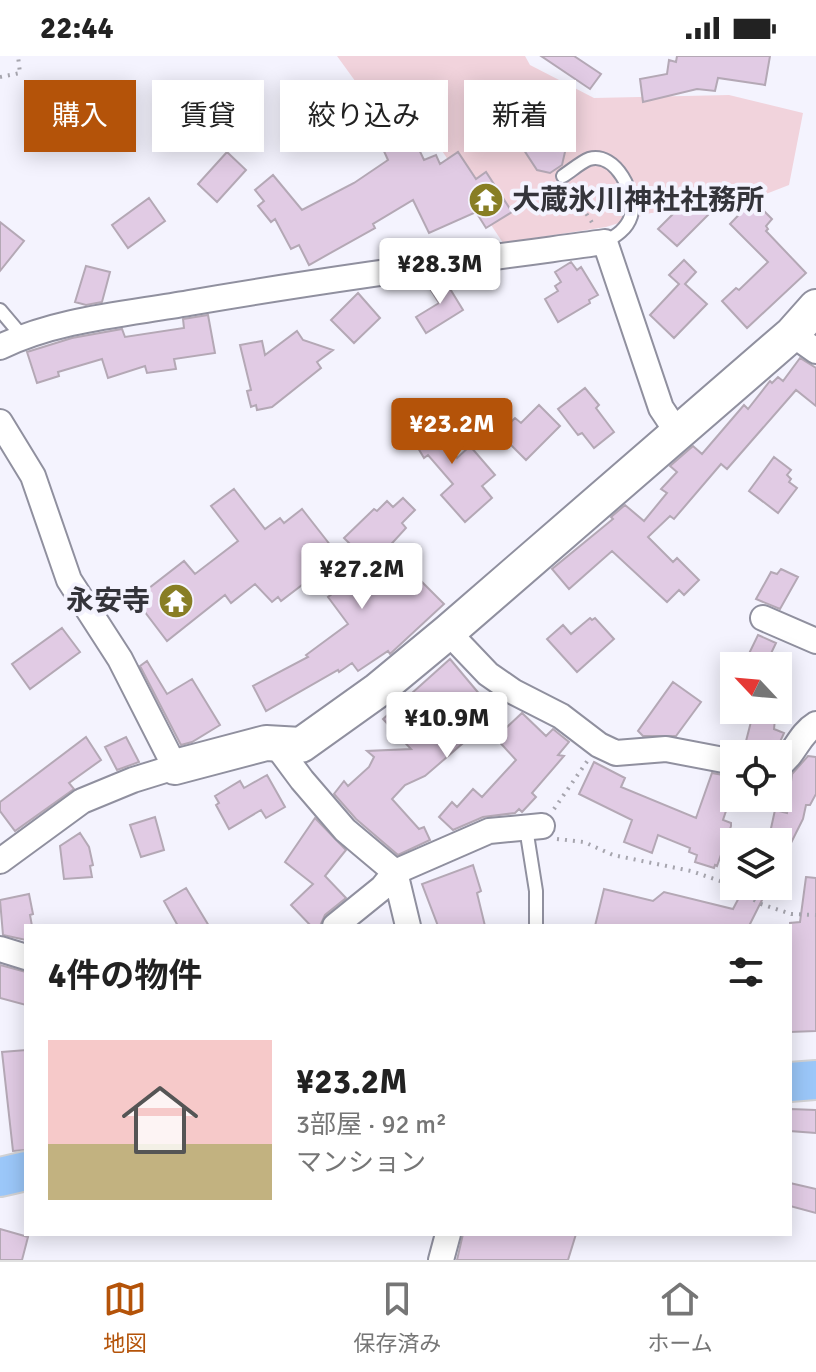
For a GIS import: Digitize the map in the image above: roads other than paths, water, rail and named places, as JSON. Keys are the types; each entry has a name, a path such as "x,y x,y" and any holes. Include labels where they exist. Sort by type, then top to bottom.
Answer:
{"main road":[{"path":"792,1082 816,1080"},
{"path":"0,1177 24,1171"}],"street":[{"path":"11,342 88,321 340,277 605,242 661,408 677,432"},
{"path":"0,861 82,801 133,780 266,743 301,745 378,690 448,632 677,432 804,342 816,307"},
{"path":"0,422 33,476 69,580 120,659 175,767"},
{"path":"763,618 816,641"},
{"path":"448,632 488,674 514,692 561,716 599,745 616,753 666,749 720,759"},
{"path":"792,752 804,731 816,724"},
{"path":"276,745 345,830 395,872 408,924"},
{"path":"337,924 382,888 395,872 489,831 532,831"},
{"path":"0,949 24,956"},
{"path":"441,1260 447,1236"}],"lane":[{"path":"563,176 590,159 603,159 617,169 625,181 631,198 631,216 621,232 605,242"},
{"path":"0,310 11,342"},
{"path":"532,831 536,924"}],"place":[{"name":"大蔵氷川神社社務所","path":"486,200"},
{"name":"永安寺","path":"176,601"}]}
